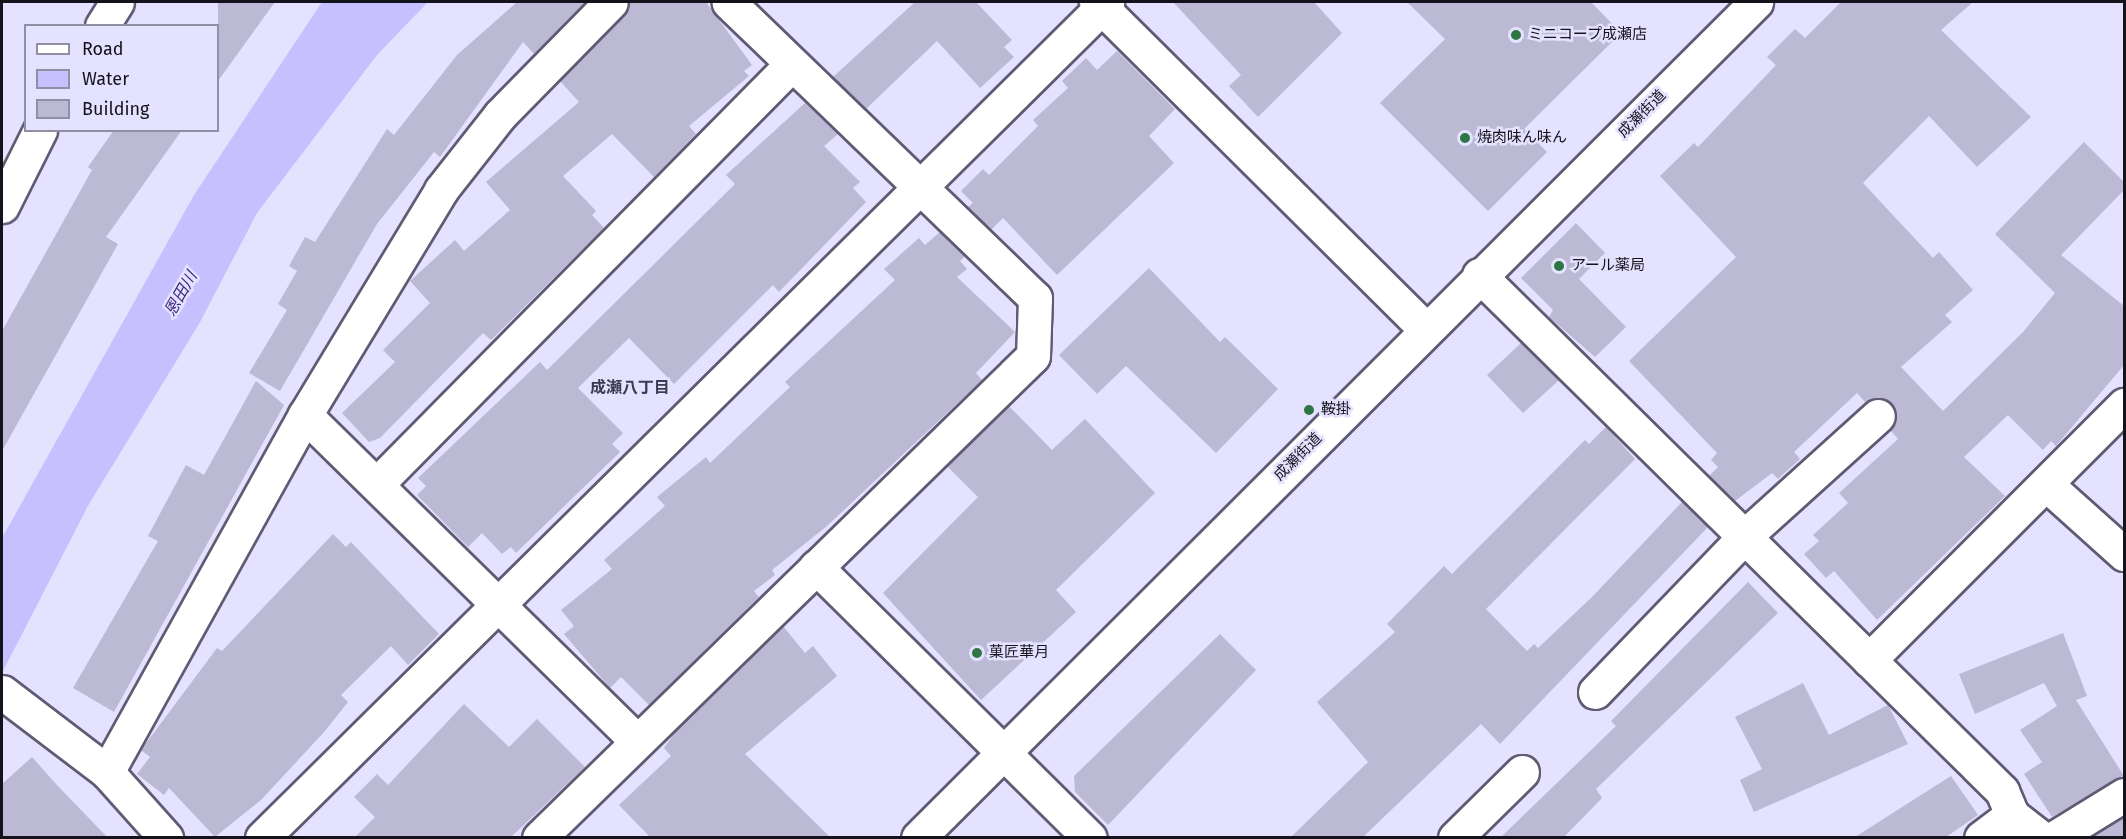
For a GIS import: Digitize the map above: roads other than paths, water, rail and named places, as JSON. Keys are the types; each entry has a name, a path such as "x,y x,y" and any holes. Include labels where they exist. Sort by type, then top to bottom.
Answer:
{"street":[{"path":"103,24 117,2"},
{"path":"106,772 305,415 441,190 500,115 611,2"},
{"path":"538,837 1033,356 1035,298 921,183 788,61 728,2"},
{"name":"成瀬街道","path":"918,837 1479,275 1756,2"},
{"path":"262,837 1102,3 1425,330"},
{"path":"377,484 785,71 788,61"},
{"path":"2,206 39,132"},
{"path":"1479,275 2002,792 2012,815 2041,837"},
{"path":"1869,660 2124,405"},
{"path":"305,415 636,740"},
{"path":"1595,692 1744,536 1878,416"},
{"path":"2046,484 2124,554"},
{"path":"816,567 1090,837"},
{"path":"11,697 106,772 166,837"},
{"path":"1455,837 1522,772"},
{"path":"2054,837 2124,795"},
{"path":"1981,837 2012,815"}],"water":[{"name":"恩田川","path":"322,2 428,2 377,55 257,213 199,324 89,504 2,673 2,538 194,195"}],"place":[{"name":"ミニコープ成瀬店","path":"1516,35"},
{"name":"焼肉味ん味ん","path":"1465,138"},
{"name":"アール薬局","path":"1559,266"},
{"name":"鞍掛","path":"1309,410"},
{"name":"菓匠華月","path":"977,653"}],"district":[{"name":"成瀬八丁目","path":"630,388"}]}
